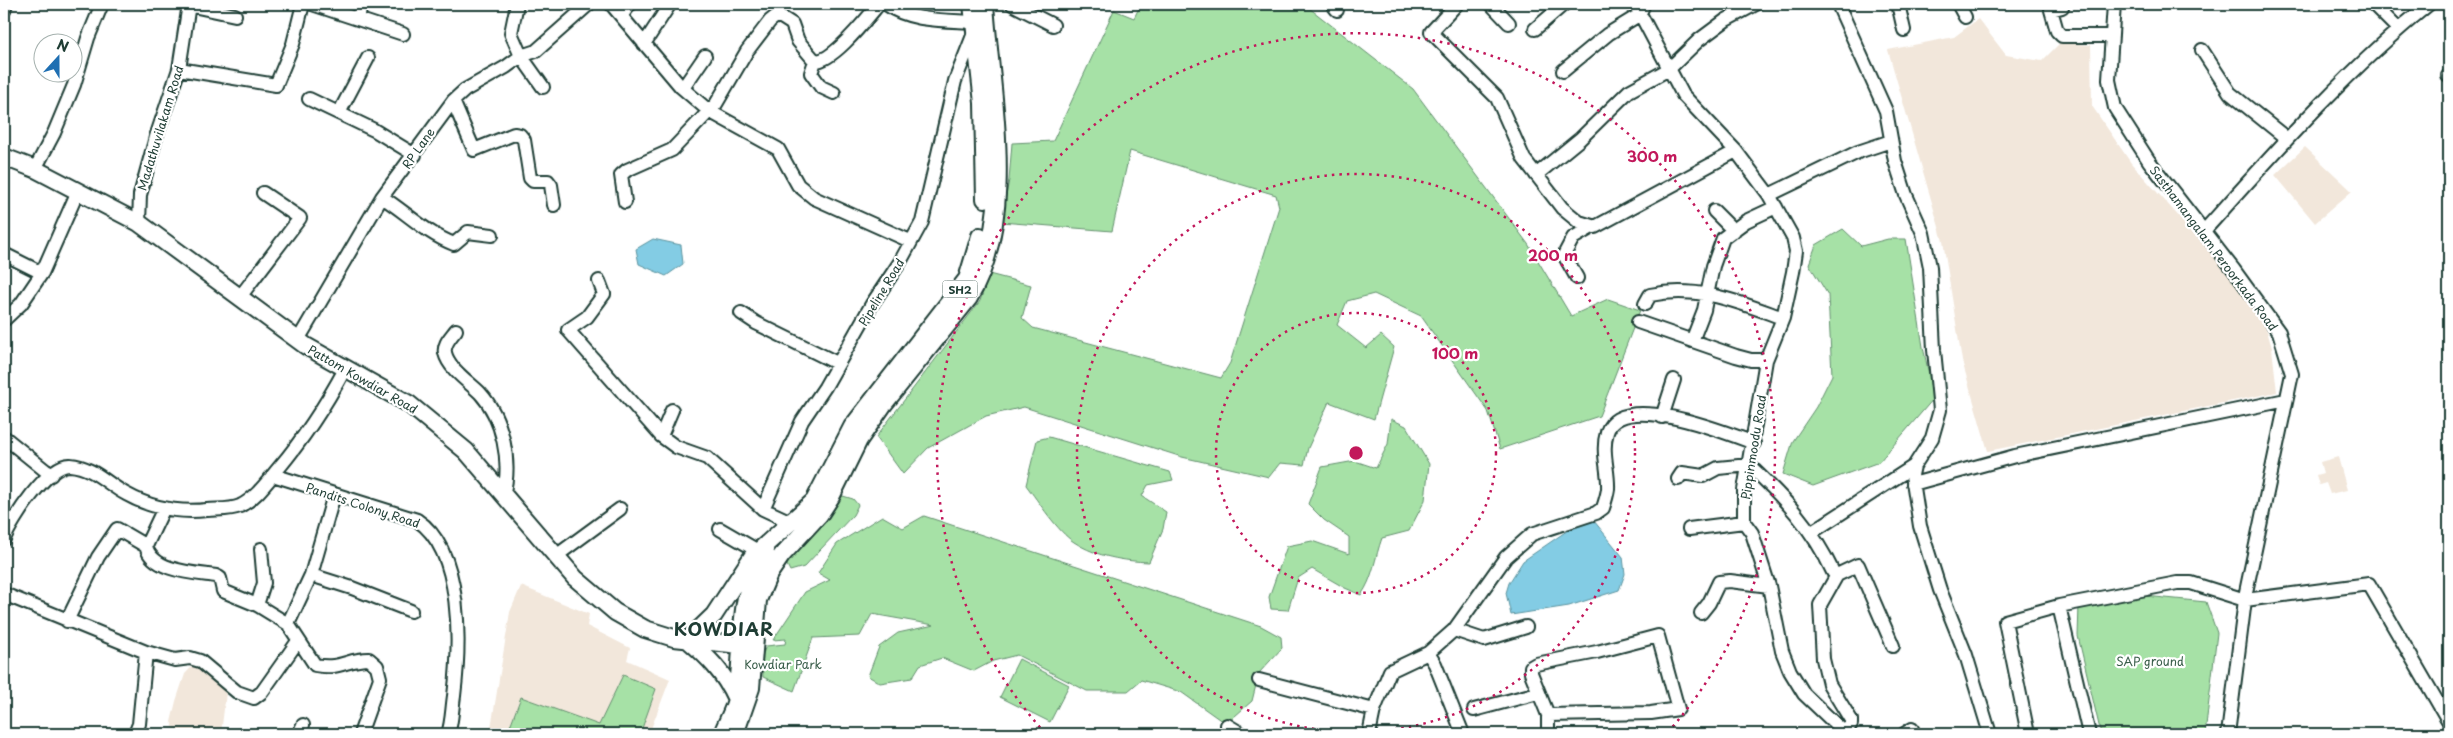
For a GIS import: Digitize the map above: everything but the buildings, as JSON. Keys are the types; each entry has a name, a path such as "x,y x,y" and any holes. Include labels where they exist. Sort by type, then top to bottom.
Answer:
{"main road":[{"name":"SH2","path":"722,734 736,700 747,644 744,600 760,561 791,522 814,501 852,427 967,279 983,222 986,185 978,30 972,4"},
{"path":"735,734 751,688 747,644 758,600 768,574 782,555 820,514 869,426 969,298 979,281 992,233 997,176 978,30 985,4"},
{"name":"Pattom Kowdiar Road","path":"4,157 35,169 140,223 298,340 345,369 389,392 434,424 466,451 556,556 582,584 614,612 645,629 688,640 747,644"},
{"path":"736,700 727,681 711,660 688,640 706,624 726,597 744,567 758,551 791,522"},
{"name":"SH2","path":"726,597 747,644"}],"street":[{"path":"4,10 6,4"},
{"path":"35,169 54,133 102,4"},
{"path":"188,4 236,15"},
{"name":"Madathuvilakam Road","path":"140,223 140,195 156,137 179,69 188,4"},
{"path":"179,69 276,85 293,44 303,4"},
{"path":"312,4 403,34"},
{"path":"358,19 361,4"},
{"path":"517,4 511,33 521,56 543,87"},
{"name":"RP Lane","path":"298,340 382,197 415,155 453,101 465,90 506,67 521,56 536,51 588,4"},
{"path":"612,4 683,88 709,111 778,149 798,185 814,198 910,241"},
{"path":"622,15 630,4"},
{"path":"644,44 670,4"},
{"path":"815,61 820,61 834,53 863,24 878,4"},
{"path":"886,4 906,14 978,30"},
{"path":"1012,4 1053,25"},
{"path":"1457,4 1431,32 1498,98 1514,141 1536,175 1562,208 1579,222 1596,228 1736,150"},
{"path":"1491,4 1508,23"},
{"path":"1535,29 1564,4"},
{"path":"1536,175 1580,139 1629,91 1669,69 1699,40 1726,20 1756,4"},
{"path":"1840,4 1840,9 1886,111 1895,161 1906,195 1923,233 1930,267 1934,316 1934,350 1940,410 1932,438 1914,466 1913,484 1923,535 1940,590 1966,655 1990,734"},
{"path":"1898,4 1904,30"},
{"path":"1958,4 1965,16"},
{"name":"Sasthamangalam Peroorkada Road","path":"2114,4 2109,80 2115,108 2149,161 2279,332 2292,374 2258,527 2245,600 2228,734"},
{"path":"2373,4 2398,29"},
{"path":"2204,231 2286,138 2398,29 2429,4"},
{"path":"1563,71 1639,7"},
{"name":"Pippinmoodu Road","path":"1639,7 1683,95 1736,150 1769,195 1793,238 1796,251 1783,318 1766,360 1754,443 1744,490 1744,522 1752,533 1769,586 1782,650 1790,671 1804,694 1846,733"},
{"path":"2062,7 2051,10 2057,31 2062,36 2112,36"},
{"path":"625,202 622,175 627,170 672,150 721,99 747,51 770,21 776,17 792,24 798,41 815,61"},
{"name":"Pipeline Road","path":"763,510 802,421 872,304 900,262 922,222 956,81 978,30"},
{"path":"2202,50 2230,93 2286,138"},
{"path":"683,88 705,56"},
{"path":"339,113 368,58"},
{"path":"815,61 811,73 821,87 834,93"},
{"path":"309,98 415,155"},
{"path":"453,101 474,150 514,134 520,135 524,140 530,178 548,181 551,184 554,205"},
{"path":"1769,195 1858,152 1891,141"},
{"path":"4,320 21,304 42,272 78,191"},
{"path":"239,298 300,218 263,193"},
{"path":"382,197 406,212 424,229 454,244 468,232 492,235"},
{"path":"1692,341 1709,294 1713,266 1723,238 1746,221 1776,207"},
{"path":"1714,211 1734,231"},
{"path":"1577,278 1564,255 1574,238 1592,227"},
{"path":"4,254 42,272"},
{"path":"599,281 604,294 587,317 568,330 661,436 676,447 711,461 763,510 791,522"},
{"path":"1645,304 1650,295 1659,293 1709,294 1783,318"},
{"path":"741,313 756,323 837,363"},
{"path":"1638,322 1751,360 1766,360"},
{"path":"456,330 445,344 444,351 452,366 482,395 494,416 505,449 507,482 503,495"},
{"path":"6,534 22,505 51,475 68,465 91,470 126,494 164,508 191,512 238,507 251,500 320,415 345,369"},
{"path":"1662,417 1674,380"},
{"path":"1913,484 2015,456 2286,400"},
{"path":"661,436 672,410"},
{"path":"1369,734 1374,710 1390,671 1428,652 1454,630 1506,557 1532,534 1596,513 1603,508 1608,488 1604,458 1605,440 1608,429 1615,421 1632,413 1692,420 1754,443"},
{"path":"4,437 51,475"},
{"path":"1678,479 1682,473 1703,476 1718,468 1749,464 1785,500 1812,532 1833,572 1837,575"},
{"path":"1812,532 1914,466"},
{"name":"Pandits Colony Road","path":"273,475 417,520 428,527 442,551 455,594 459,657 448,734"},
{"path":"288,624 311,575 334,495"},
{"path":"146,546 164,508"},
{"path":"556,556 620,509"},
{"path":"1689,529 1744,522"},
{"path":"67,621 98,557 117,529 146,546 150,554 171,569 216,576 220,578 223,591 256,605 288,624 315,665 331,668 354,659 369,659 377,666 380,678 360,734"},
{"path":"720,529 758,551"},
{"path":"256,605 264,583 261,549"},
{"path":"1846,733 1852,724 1851,720 1829,684 1823,659 1820,605 1837,575 1858,565 1893,646"},
{"path":"311,575 352,588 411,611"},
{"path":"1701,613 1709,603 1719,582 1730,581 1769,586"},
{"path":"2028,734 2005,621 2059,606 2177,584 2191,584 2245,600 2369,584 2449,722"},
{"path":"4,594 146,652 175,660 190,658 200,660 238,692 254,698 262,692 298,641"},
{"path":"2059,606 2090,734"},
{"path":"1454,630 1484,640 1526,627"},
{"path":"1548,715 1651,713 1678,710 1658,636 1597,652 1536,664 1531,667 1530,673 1548,715 1548,734"},
{"path":"135,734 139,724 146,652"},
{"path":"1428,652 1435,664 1463,734"},
{"path":"1260,680 1374,710"},
{"path":"1474,710 1538,693"},
{"path":"1227,725 1242,734"}],"shaded area":[{"path":"1978,19 2006,55 2042,61 2060,43 2091,45 2092,106 2131,163 2260,307 2272,348 2277,392 1988,451 1962,361 1943,241 1888,50 1954,37"},
{"path":"2305,147 2352,191 2315,223 2275,175"},
{"path":"2338,457 2347,490 2330,494 2326,483 2319,485 2316,475 2323,473 2320,462"},
{"path":"521,586 589,614 587,626 630,648 627,660 670,679 649,734 490,734 510,612"},
{"path":"200,658 227,684 221,734 177,734 171,722 176,701 185,674"}],"green space":[{"path":"1141,4 1304,4 1413,89 1528,244 1571,316 1608,299 1640,310 1599,416 1500,449 1488,411 1421,316 1374,294 1347,301 1337,325 1366,348 1381,335 1394,347 1374,419 1329,402 1308,448 1304,465 1280,463 1269,477 1182,457 1024,407 986,416 928,448 903,474 876,437 980,301 989,274 1031,285 1022,318 1033,328 1221,378 1230,363 1279,207 1276,195 1130,151 1112,231 1001,222 1009,180 1012,143 1053,141 1114,10 1134,18"},
{"path":"1843,229 1861,246 1888,239 1906,239 1923,347 1934,398 1879,462 1813,486 1783,474 1793,441 1816,407 1832,375 1828,295 1809,264 1816,245"},
{"path":"1391,419 1406,426 1429,464 1425,500 1409,531 1382,538 1371,575 1361,595 1312,569 1298,578 1288,610 1271,609 1269,597 1287,546 1312,541 1349,554 1349,537 1324,520 1308,504 1322,467 1355,461 1376,468 1388,444"},
{"path":"1049,437 1170,472 1173,480 1148,485 1142,496 1166,512 1163,529 1149,562 1130,561 1101,555 1083,547 1061,531 1048,516 1026,485 1037,440"},
{"path":"843,496 853,499 858,505 853,515 804,567 790,571 786,563 791,554"},
{"name":"Kowdiar Park","path":"882,516 903,528 924,516 1261,626 1281,637 1282,648 1259,673 1252,701 1226,724 1181,692 1141,680 1128,691 1087,691 1017,655 993,661 974,671 942,658 920,665 912,678 880,683 868,676 879,647 898,633 934,625 872,614 860,636 813,638 794,691 763,677 762,656 766,646 785,644 786,639 773,640 805,592 830,580 818,573 837,544"},
{"name":"SAP ground","path":"2145,596 2206,602 2217,633 2205,734 2101,734 2078,636 2079,605"},
{"path":"1019,659 1069,685 1050,722 1000,697"},
{"path":"623,675 656,689 640,734 507,734 521,697 599,725"}],"water":[{"path":"653,239 681,245 683,264 666,276 639,264 636,249"},
{"path":"1594,521 1623,557 1625,574 1619,590 1569,606 1511,615 1506,593 1509,583 1523,561 1574,526"}],"district":[{"name":"KOWDIAR","path":"724,628"}]}
